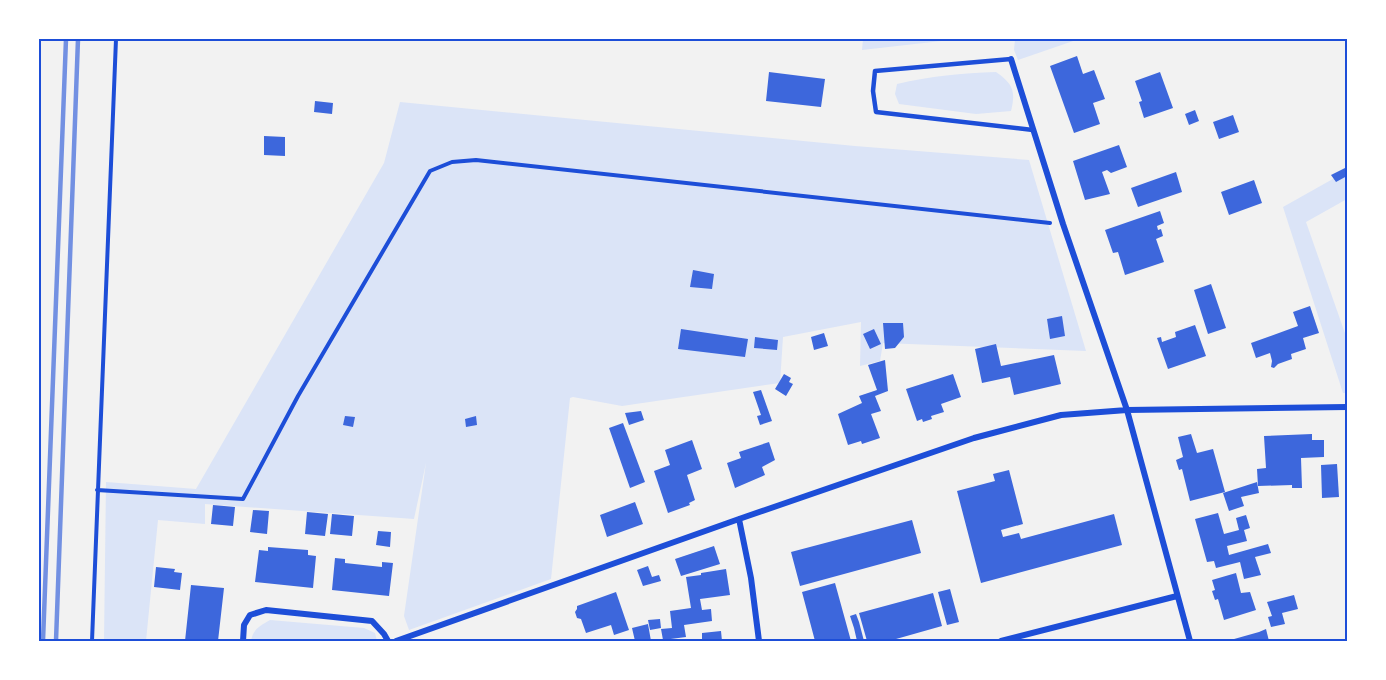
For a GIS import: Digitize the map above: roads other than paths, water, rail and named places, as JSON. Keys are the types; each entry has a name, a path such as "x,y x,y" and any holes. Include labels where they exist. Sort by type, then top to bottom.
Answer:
{"street":[{"path":"1011,59 1063,224 1127,410 1190,641"},
{"path":"396,641 974,438 1061,415 1127,410 1347,407"},
{"path":"740,519 759,641"},
{"path":"1000,641 1177,596"},
{"path":"243,641 244,625 250,615 267,610 372,621 388,641"}],"lane":[{"path":"1011,59 875,71 873,91 876,112 1033,130"}],"railway":[{"path":"43,641 66,39"},
{"path":"56,641 78,39"}]}
